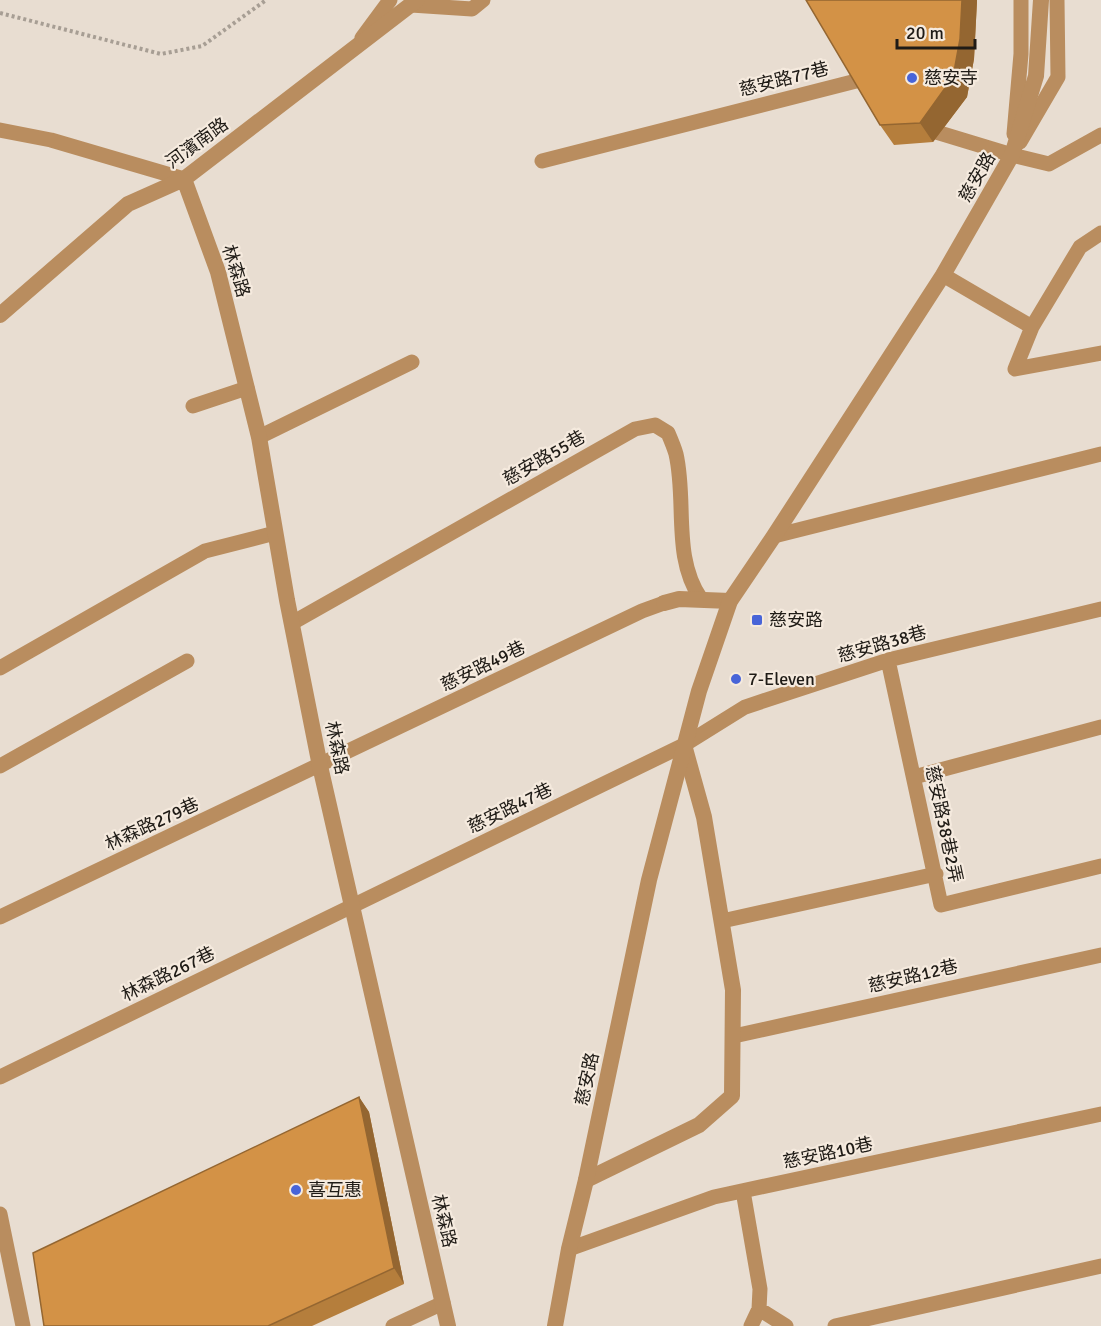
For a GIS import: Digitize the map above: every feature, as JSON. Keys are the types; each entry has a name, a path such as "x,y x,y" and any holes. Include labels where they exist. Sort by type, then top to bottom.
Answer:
{"street":[{"name":"慈安路","path":"555,1326 569,1249 649,880 699,691 730,601 943,275 1012,155 1036,75 1041,0"},
{"name":"河濱南路","path":"0,315 128,204 184,179 414,3"},
{"name":"林森路","path":"184,179 218,272 259,437 275,533 321,766 448,1326"},
{"path":"664,603 679,599 730,601"},
{"path":"586,1179 699,1125 732,1096 733,990 704,817 684,745"}],"lane":[{"path":"355,48 390,0"},
{"path":"414,3 472,9 483,0"},
{"path":"1012,155 1021,54 1021,0"},
{"path":"1012,155 1058,77 1057,0"},
{"name":"慈安路77巷","path":"542,161 864,79 885,78"},
{"path":"915,114 923,128 1049,164 1101,135"},
{"path":"0,130 51,140 184,179"},
{"path":"1101,233 1080,248 1032,327 1015,369 1101,353"},
{"path":"943,275 1032,327"},
{"path":"259,437 412,362"},
{"path":"193,406 247,387"},
{"name":"慈安路55巷","path":"292,623 635,429 655,425 668,433 676,455 685,563 692,586 701,599"},
{"path":"774,536 1101,454"},
{"path":"0,668 205,551 275,533"},
{"name":"慈安路49巷","path":"321,766 642,611 664,603"},
{"name":"慈安路38巷","path":"684,745 745,707 888,660 1101,609"},
{"name":"慈安路38巷2弄","path":"888,660 941,905 1101,866"},
{"path":"0,766 187,661"},
{"path":"914,777 1101,727"},
{"name":"慈安路47巷","path":"354,905 684,745"},
{"name":"林森路279巷","path":"0,917 321,766"},
{"path":"722,921 936,874"},
{"name":"林森路267巷","path":"0,1077 354,905"},
{"name":"慈安路12巷","path":"734,1036 1101,955"},
{"name":"慈安路10巷","path":"569,1249 714,1197 1101,1114"},
{"path":"743,1191 760,1289 759,1309 751,1326"},
{"path":"0,1214 23,1326"},
{"path":"835,1326 1101,1266"},
{"path":"393,1326 443,1303"},
{"path":"759,1309 786,1326"}],"path":[{"path":"0,13 161,54 202,46 266,0"}],"building":[{"name":"慈安寺","path":"806,0 962,0 960,39 953,77 920,123 880,125"},
{"name":"喜互惠","path":"359,1097 394,1268 268,1326 44,1326 33,1253"}],"place":[{"name":"慈安寺","path":"912,78"},
{"name":"慈安路","path":"757,620"},
{"name":"7-Eleven","path":"736,679"},
{"name":"喜互惠","path":"296,1190"}]}
